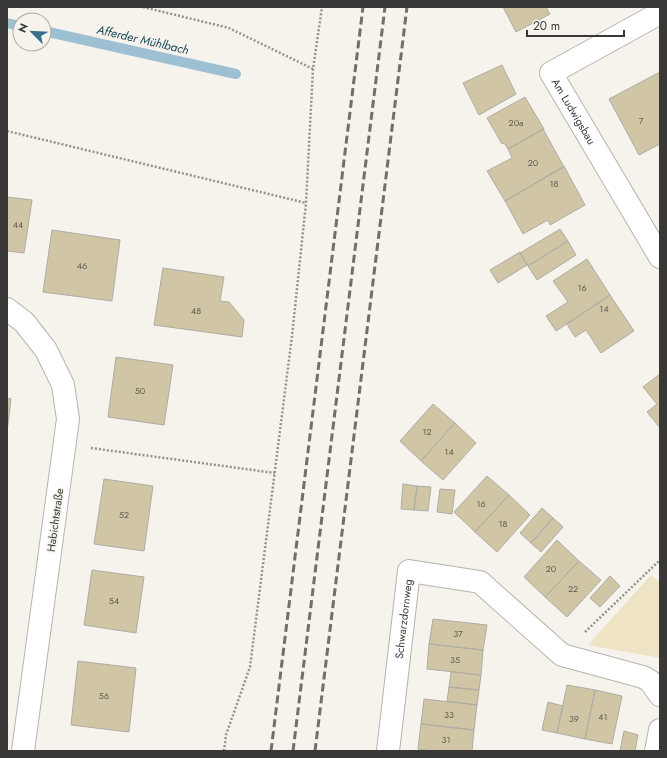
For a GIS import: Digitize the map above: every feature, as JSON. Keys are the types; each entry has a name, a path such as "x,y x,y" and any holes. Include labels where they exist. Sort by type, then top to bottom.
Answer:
{"street":[{"name":"Am Ludwigsbau","path":"660,13 551,73 660,257"},
{"name":"Habichtstraße","path":"7,309 24,322 46,350 63,385 68,419 23,751"},
{"name":"Schwarzdornweg","path":"388,751 409,571 480,582 562,655 643,677 650,681 660,694"},
{"path":"656,751 660,730"}],"path":[{"path":"143,7 229,28 313,69"},
{"path":"224,751 226,735 250,668 292,336 306,203 313,69 322,7"},
{"path":"7,131 306,203"},
{"path":"65,445 275,473"},
{"path":"562,655 660,560"}],"shaded area":[{"path":"651,575 660,583 660,658 588,645"}],"building":[{"path":"503,7 546,7 550,14 516,32"},
{"path":"502,65 516,94 479,115 463,83"},
{"path":"660,72 660,144 639,155 609,99"},
{"path":"525,97 544,129 508,149 504,143 502,144 487,118"},
{"path":"543,129 564,167 505,201 487,171 512,158 508,149"},
{"path":"564,166 585,205 550,225 548,220 523,234 505,201"},
{"path":"7,197 32,200 24,253 7,251"},
{"path":"560,229 568,241 528,266 520,253"},
{"path":"52,230 120,240 112,301 43,292"},
{"path":"568,241 576,255 537,280 528,266"},
{"path":"520,252 527,265 498,283 490,270"},
{"path":"587,259 610,295 556,331 546,316 568,302 553,281"},
{"path":"163,268 224,277 220,301 229,302 244,320 242,337 154,325"},
{"path":"610,295 634,331 601,353 586,330 575,337 567,324"},
{"path":"116,357 173,365 164,425 108,417"},
{"path":"660,374 660,428 647,412 657,404 643,387"},
{"path":"7,398 11,399 7,432"},
{"path":"433,404 455,423 421,461 400,441"},
{"path":"455,423 476,443 443,480 421,461"},
{"path":"487,476 509,495 475,532 454,512"},
{"path":"104,479 153,486 144,551 94,544"},
{"path":"403,484 417,486 414,510 401,509"},
{"path":"417,486 431,487 428,511 414,510"},
{"path":"440,489 455,490 452,514 437,512"},
{"path":"509,495 530,515 497,552 475,532"},
{"path":"542,508 553,518 531,543 520,533"},
{"path":"553,518 563,527 541,552 531,543"},
{"path":"557,540 579,561 545,597 524,577"},
{"path":"579,561 601,580 567,617 545,597"},
{"path":"92,570 144,577 136,633 84,625"},
{"path":"610,576 620,586 600,607 590,598"},
{"path":"433,619 487,625 483,650 429,644"},
{"path":"429,644 483,650 481,675 427,669"},
{"path":"78,661 136,668 129,732 71,725"},
{"path":"451,672 481,675 479,690 449,687"},
{"path":"567,685 595,690 585,739 557,733"},
{"path":"449,687 479,690 477,705 447,701"},
{"path":"595,690 622,696 612,744 585,739"},
{"path":"424,699 477,705 474,730 421,724"},
{"path":"548,702 563,706 557,733 542,730"},
{"path":"421,724 474,730 472,751 435,751 418,749"},
{"path":"624,731 638,735 635,751 620,751"}],"waterway":[{"name":"Afferder Mühlbach","path":"7,23 12,24"},
{"name":"Afferder Mühlbach","path":"52,33 236,74"}],"railway":[{"path":"271,751 363,7"},
{"path":"293,751 385,7"},
{"path":"315,751 407,7"}]}
